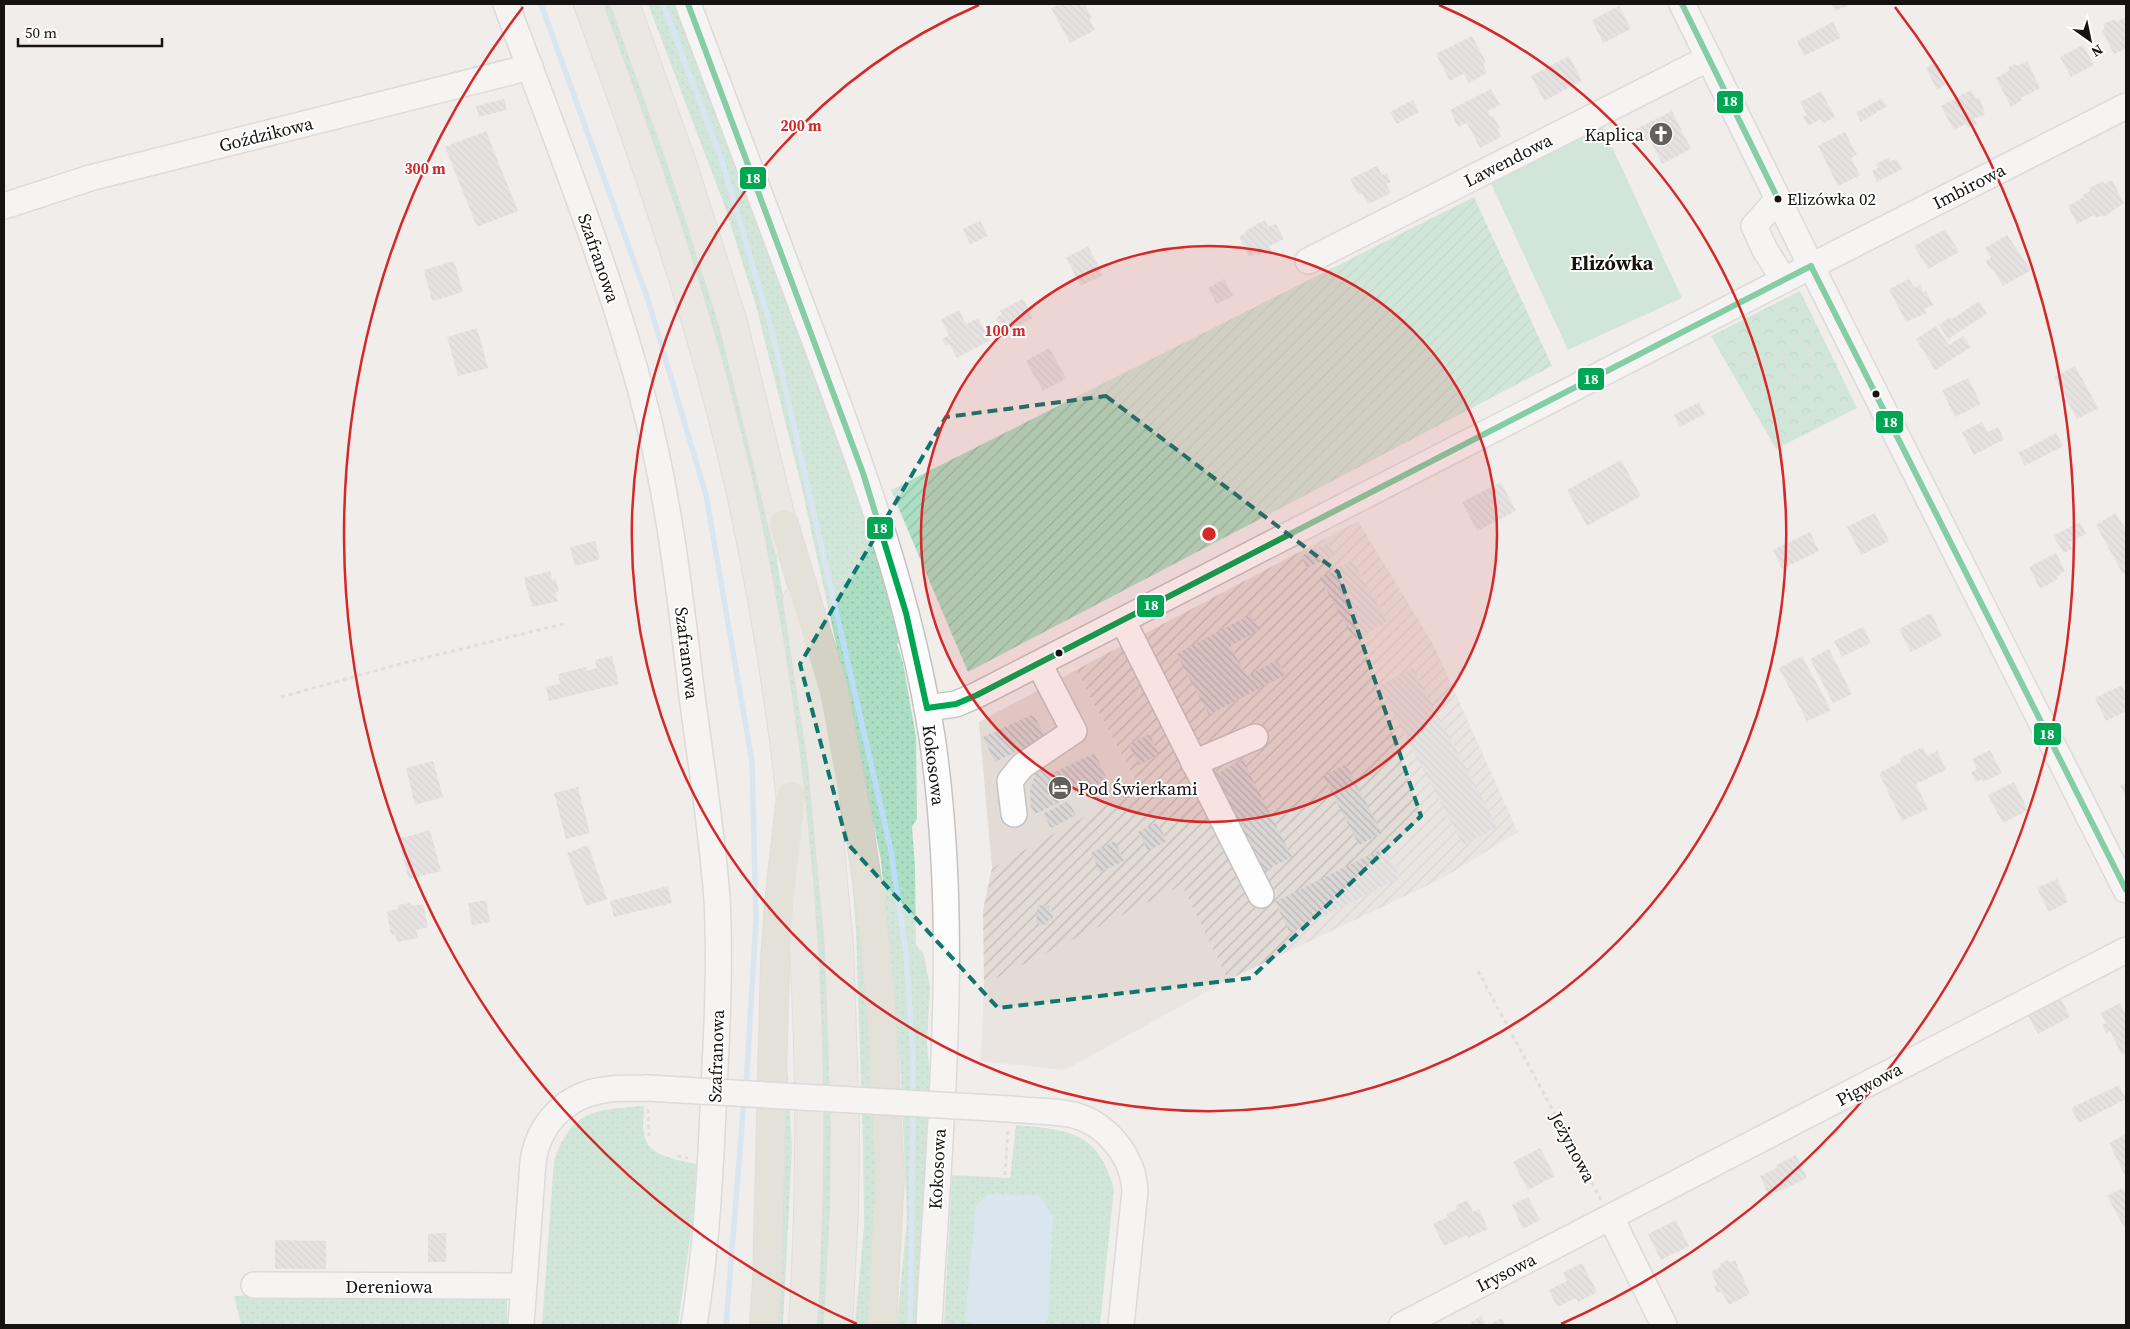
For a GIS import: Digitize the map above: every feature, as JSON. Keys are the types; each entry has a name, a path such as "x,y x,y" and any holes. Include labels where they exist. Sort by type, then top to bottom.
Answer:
{"highway":[{"path":"784,524 834,691 858,821 871,908 881,1004 890,1176 882,1325"},
{"path":"764,1325 767,1282 775,958 791,796"}],"main road":[{"path":"588,4 654,189 686,288 718,400 740,488 768,633 791,796 804,951 810,1124 809,1212 803,1325"},
{"path":"625,4 682,163 734,323 784,524 820,747 837,930 845,1126 844,1209 838,1325"}],"street":[{"name":"Szafranowa","path":"506,4 610,290 644,403 670,527 714,870 719,948 712,1159 707,1225 694,1325"},
{"name":"Kokosowa","path":"688,4 869,487 905,608 927,708 938,794 947,910 944,1051 929,1325"},
{"path":"1682,4 1811,266 2126,890"},
{"name":"Lawendowa","path":"1308,261 1709,58"},
{"name":"Goździkowa","path":"4,206 90,178 530,67"},
{"name":"Imbirowa","path":"927,708 965,701 1039,664 1811,266 2126,106"},
{"path":"1778,199 1754,226 1765,250 1784,280"},
{"path":"1123,620 1261,895"},
{"path":"1014,814 1010,781 1022,766 1074,731 1039,664"},
{"path":"1194,763 1255,737"},
{"name":"Pigwowa","path":"1611,1218 2126,950"},
{"path":"521,1325 535,1152 542,1132 548,1122 568,1103 583,1095 604,1090 1009,1119 1069,1114 1084,1119 1108,1134 1126,1157 1132,1170 1135,1191 1121,1325"},
{"path":"1611,1218 1664,1325"},
{"name":"Irysowa","path":"1402,1325 1611,1218"},
{"name":"Dereniowa","path":"254,1285 523,1286"}],"path":[{"path":"1797,334 1810,352 1813,366 1802,380"},
{"path":"1781,355 1793,375 1802,380 1813,381 1855,353"},
{"path":"1745,355 1769,380 1780,384 1793,375"},
{"path":"280,697 404,663 567,623"},
{"name":"Jeżynowa","path":"1478,971 1611,1218"},
{"path":"647,1094 649,1136"},
{"path":"1005,1175 1009,1119"},
{"path":"677,1156 688,1158"}],"highlighted area":[{"path":"1106,396 1338,572 1421,816 1251,978 998,1008 847,843 800,664 946,417"}],"shaded area":[{"path":"1358,521 1433,644 1518,832 1441,879 1228,980 1182,885 984,984 983,910 992,868 1139,787 1076,670"},
{"path":"1076,670 1139,788 992,868 979,722"},
{"path":"1182,884 1228,980 1065,1070 981,1061 984,984"}],"green space":[{"path":"598,4 612,4 684,209 725,340 773,536 814,806 827,937 832,1143 829,1291 826,1325 814,1325 786,683"},
{"path":"648,4 677,4 857,488 904,643 897,644 903,663 916,737 917,819 912,827 915,866 916,945 924,955 930,987 927,1042 930,1078 919,1325 897,1325 907,1218 901,1079 881,860 853,722 801,484 756,306 725,207"},
{"path":"1602,125 1682,298 1568,350 1488,177"},
{"path":"1474,197 1552,366 968,672 891,490"},
{"path":"1800,291 1857,408 1776,449 1711,336"},
{"path":"849,841 873,1004 877,1221 873,1325 855,1325 864,1226 863,1142 856,931"},
{"path":"787,1065 792,1149 783,1325 770,1325"},
{"path":"644,1106 643,1131 646,1142 651,1148 657,1153 673,1159 697,1164 692,1223 678,1325 542,1325 554,1161 561,1144 577,1122 587,1116 598,1111"},
{"path":"1016,1125 1051,1129 1079,1137 1099,1155 1107,1170 1114,1189 1100,1325 1043,1325 1048,1318 965,1320 976,1325 944,1325 952,1175 1010,1178"},
{"path":"496,1283 507,1299 507,1325 241,1325 234,1296"}],"water":[{"path":"988,1194 1039,1196 1053,1216 1048,1318 1043,1325 976,1325 965,1320 976,1206"}],"building":[{"path":"1060,4 1085,5 1092,17 1089,19 1095,30 1070,43 1051,8"},
{"path":"1831,4 1851,4 1835,11"},
{"path":"1619,6 1631,29 1603,43 1592,20"},
{"path":"2126,17 2126,48 2114,54 2102,30 2105,28 2103,24 2115,19 2116,22"},
{"path":"1833,22 1841,38 1804,56 1797,41"},
{"path":"1472,36 1486,62 1483,64 1487,73 1469,83 1464,73 1450,81 1436,54"},
{"path":"2083,45 2094,65 2071,77 2060,57"},
{"path":"1569,56 1582,81 1544,101 1531,76"},
{"path":"2027,61 2040,88 2021,98 2022,100 2011,107 1996,78 2008,71 2009,67 2014,64 2018,66"},
{"path":"1934,63 1945,85 1937,90 1926,68"},
{"path":"1491,89 1500,105 1488,111 1500,128 1497,129 1501,137 1480,148 1467,123 1458,127 1450,110"},
{"path":"1971,90 1976,98 1980,99 1985,114 1974,119 1977,124 1968,128 1966,124 1954,130 1941,106"},
{"path":"1821,91 1835,117 1824,123 1821,119 1808,126 1803,116 1807,115 1800,102"},
{"path":"1882,98 1887,106 1861,122 1856,113"},
{"path":"504,99 507,110 479,117 476,106"},
{"path":"1413,100 1419,112 1397,124 1390,112"},
{"name":"Kaplica","path":"1672,111 1691,149 1662,164 1650,139 1642,143 1636,129"},
{"path":"486,131 518,211 477,227 445,147"},
{"path":"1845,132 1857,155 1851,158 1860,175 1838,186 1818,146"},
{"path":"1889,157 1891,161 1896,159 1902,169 1877,182 1872,171 1878,168 1876,164"},
{"path":"1377,166 1382,175 1387,173 1391,182 1386,184 1391,193 1368,204 1362,193 1358,195 1350,179"},
{"path":"2112,180 2124,203 2104,217 2102,215 2096,218 2094,215 2077,224 2068,206 2084,197 2083,195 2090,191 2089,188 2103,181 2104,184"},
{"path":"1265,220 1268,227 1276,224 1284,239 1269,246 1272,251 1258,256 1257,253 1249,257 1239,237 1246,233 1245,231"},
{"path":"980,221 988,236 970,244 963,229"},
{"path":"1945,229 1959,252 1928,269 1914,246"},
{"path":"2007,235 2031,270 2003,286 1986,261 1991,258 1985,248"},
{"path":"1088,246 1103,275 1081,286 1066,258"},
{"path":"454,261 463,292 432,301 424,270"},
{"path":"1224,279 1233,296 1217,304 1208,288"},
{"path":"1909,279 1914,288 1920,285 1923,292 1926,291 1933,305 1924,309 1926,313 1906,322 1889,289"},
{"path":"1023,299 1033,318 1003,333 996,318 1002,314 1000,311"},
{"path":"1979,301 1987,314 1948,339 1939,325 1950,317 1952,319"},
{"path":"959,310 966,324 978,318 990,340 957,358 949,344 946,346 942,339 949,335 941,320"},
{"path":"1936,326 1949,345 1963,336 1971,347 1935,370 1916,339"},
{"path":"477,328 488,368 458,376 447,337"},
{"path":"1049,348 1066,378 1043,391 1026,361"},
{"path":"2075,366 2098,408 2077,419 2054,377"},
{"path":"1968,378 1981,404 1955,417 1942,390"},
{"path":"1699,402 1705,414 1680,427 1674,415"},
{"path":"1982,422 1988,432 1998,427 2004,439 1974,455 1962,432"},
{"path":"2056,433 2063,446 2025,466 2018,453"},
{"path":"1621,460 1641,496 1587,526 1567,490"},
{"path":"1501,482 1516,511 1477,531 1462,502"},
{"path":"1875,513 1889,541 1861,555 1847,527"},
{"path":"2116,513 2126,531 2126,573 2123,574 2096,525"},
{"path":"2080,522 2086,534 2069,542 2072,549 2064,553 2053,536"},
{"path":"1810,532 1819,551 1782,569 1773,550"},
{"path":"595,541 600,559 575,566 570,547"},
{"path":"1330,542 1336,554 1307,568 1301,556"},
{"path":"2056,553 2065,571 2057,576 2058,579 2040,589 2029,567"},
{"path":"1352,560 1387,622 1354,640 1320,578"},
{"path":"550,571 552,580 556,579 559,591 555,592 558,601 532,607 524,578"},
{"path":"1931,613 1942,636 1911,652 1899,629"},
{"path":"1251,614 1260,630 1230,646 1247,676 1277,660 1285,675 1209,715 1176,654"},
{"path":"1863,627 1871,643 1842,657 1834,641"},
{"path":"1829,649 1852,694 1833,703 1810,659"},
{"path":"612,656 619,684 549,701 546,687 560,684 558,674 586,667 587,671 597,668 595,660"},
{"path":"1802,656 1831,710 1807,721 1779,668"},
{"path":"1413,668 1497,827 1463,845 1379,686"},
{"path":"2122,685 2126,695 2126,711 2106,721 2095,698"},
{"path":"1031,715 1035,717 1049,746 1022,758 1018,751 995,762 983,737"},
{"path":"1149,734 1160,754 1139,765 1129,745"},
{"path":"1923,747 1927,756 1937,751 1946,770 1916,784 1928,809 1902,821 1879,773 1901,762 1900,758"},
{"path":"1990,750 2002,773 1983,782 1982,779 1976,782 1971,772 1977,769 1972,759"},
{"name":"Pod Świerkami","path":"1095,753 1107,780 1080,793 1079,790 1065,796 1066,799 1035,814 1031,807 1030,791 1035,774 1040,768 1045,769 1048,775"},
{"path":"1243,760 1292,857 1264,871 1215,774"},
{"path":"433,761 443,797 415,805 406,768"},
{"path":"1346,764 1382,833 1359,845 1323,776"},
{"path":"2014,782 2028,810 2003,823 1988,795"},
{"path":"2126,783 2126,797 2120,786"},
{"path":"578,787 590,833 566,839 554,793"},
{"path":"1068,801 1076,815 1051,828 1043,814"},
{"path":"1157,822 1167,841 1148,851 1138,832"},
{"path":"430,830 441,871 409,879 398,839"},
{"path":"1115,841 1124,861 1100,872 1091,853"},
{"path":"588,845 607,899 586,906 567,853"},
{"path":"1385,847 1400,878 1290,933 1275,902"},
{"path":"2057,879 2068,902 2049,912 2037,888"},
{"path":"668,886 672,903 614,917 610,901"},
{"path":"486,900 490,922 472,925 468,903"},
{"path":"410,903 411,906 423,904 428,927 416,930 418,938 397,942 395,934 392,935 390,930 387,911 398,909 398,905"},
{"path":"1038,905 1049,906 1049,910 1053,910 1052,921 1048,920 1047,925 1036,923"},
{"path":"2061,999 2070,1017 2038,1034 2028,1016"},
{"path":"2120,1003 2126,1015 2126,1053 2122,1055 2110,1031 2106,1034 2102,1025 2106,1023 2101,1013"},
{"path":"2119,1085 2126,1099 2079,1123 2071,1108"},
{"path":"2126,1134 2126,1178 2109,1143"},
{"path":"1540,1148 1555,1176 1528,1190 1513,1162"},
{"path":"1796,1155 1807,1178 1769,1196 1760,1176 1777,1168 1776,1165"},
{"path":"2122,1188 2126,1194 2126,1226 2124,1227 2107,1196"},
{"path":"1528,1197 1540,1220 1523,1229 1512,1205"},
{"path":"1467,1200 1473,1212 1479,1209 1488,1229 1468,1238 1467,1235 1444,1246 1433,1224 1448,1217 1447,1214 1457,1209 1455,1206"},
{"path":"1676,1220 1689,1246 1661,1260 1648,1234"},
{"path":"446,1233 446,1262 428,1262 428,1234"},
{"path":"275,1240 326,1241 326,1269 275,1269"},
{"path":"1727,1260 1732,1262 1735,1260 1750,1294 1729,1305 1721,1291 1717,1293 1714,1286 1717,1285 1711,1272"},
{"path":"1582,1263 1597,1292 1578,1302 1576,1298 1557,1307 1549,1290 1567,1281 1563,1273"},
{"path":"1481,1316 1486,1325 1472,1325 1471,1322"},
{"path":"1502,1318 1505,1325 1488,1325"}],"waterway":[{"path":"541,4 648,300 706,495 752,762 756,920 746,1088"},
{"path":"663,4 722,161 773,335 891,851 906,953 913,1053 913,1098"},
{"path":"726,1325 744,1099"},
{"path":"910,1325 913,1110"}],"transit line":[{"name":"18","path":"688,4 863,473 906,613 927,708"},
{"name":"18","path":"1682,4 1778,199"},
{"name":"18","path":"1811,266 2126,890"},
{"name":"18","path":"927,708 956,704 977,695 1811,266"}],"place":[{"name":"Kaplica","path":"1661,134"},
{"name":"Elizówka 02","path":"1778,199"},
{"name":"Pod Świerkami","path":"1060,788"}],"district":[{"name":"Elizówka","path":"1612,263"}]}
